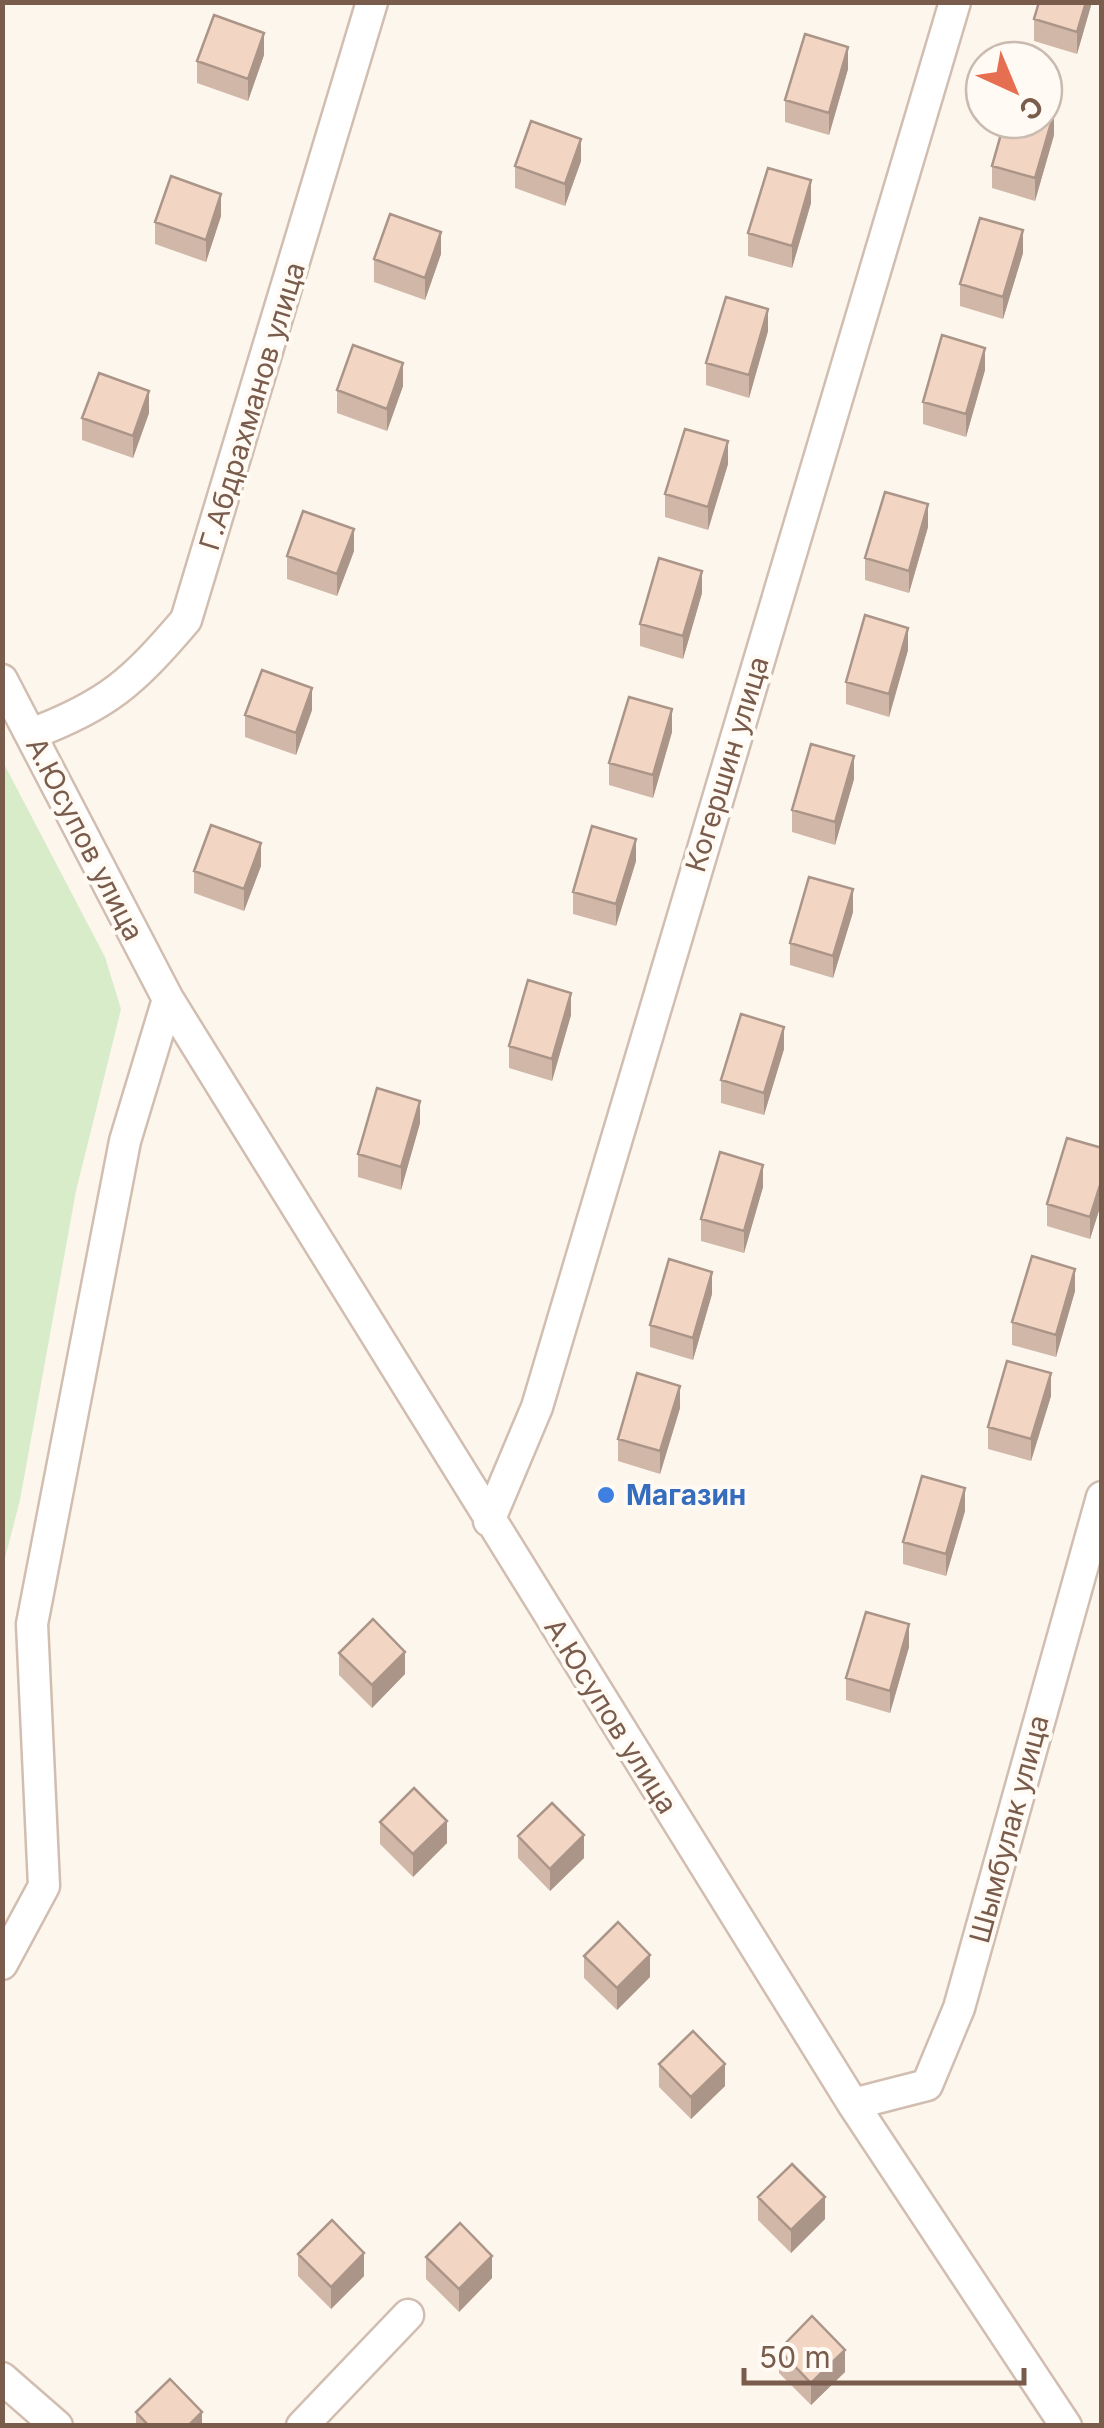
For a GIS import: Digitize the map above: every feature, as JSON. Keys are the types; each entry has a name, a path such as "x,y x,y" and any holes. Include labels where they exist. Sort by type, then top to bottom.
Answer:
{"street":[{"name":"Г.Абдрахманов улица","path":"31,734 78,716 136,678 186,620 372,2"},
{"name":"Когершин улица","path":"489,1521 538,1407 955,2"},
{"name":"А.Юсупов улица","path":"2,680 168,999 853,2104 1066,2426"},
{"path":"2,1964 44,1886 32,1624 38,1587 125,1142 168,999"},
{"name":"Шымбулак улица","path":"853,2104 927,2085 959,2008 1102,1497"},
{"path":"302,2426 408,2315"},
{"path":"2,2378 58,2426"}],"green space":[{"path":"3,762 105,957 121,1009 76,1191 20,1500 3,1566"}],"building":[{"path":"1039,2 1086,2 1077,32 1034,19"},
{"path":"214,15 264,33 248,79 197,61"},
{"path":"805,34 848,47 829,113 785,100"},
{"path":"531,121 581,139 565,184 515,166"},
{"path":"999,140 1046,140 1035,178 992,166"},
{"path":"768,168 811,180 792,246 748,233"},
{"path":"171,176 221,194 206,240 155,222"},
{"path":"390,214 441,232 425,278 374,259"},
{"path":"980,218 1023,230 1003,297 960,284"},
{"path":"726,297 768,309 749,375 706,363"},
{"path":"942,335 985,348 966,414 923,402"},
{"path":"353,345 403,363 387,409 337,390"},
{"path":"99,373 149,391 133,436 82,418"},
{"path":"685,429 728,441 708,507 665,494"},
{"path":"885,492 928,504 909,571 865,558"},
{"path":"303,511 354,529 337,574 287,556"},
{"path":"659,558 702,571 683,636 640,624"},
{"path":"865,615 908,628 889,694 846,682"},
{"path":"262,670 312,688 296,733 245,715"},
{"path":"629,697 672,709 653,775 609,763"},
{"path":"811,744 854,756 835,822 792,810"},
{"path":"211,825 261,843 244,889 194,871"},
{"path":"592,826 636,839 616,904 573,892"},
{"path":"809,877 853,889 833,956 790,943"},
{"path":"528,980 571,993 552,1059 509,1046"},
{"path":"741,1014 784,1027 764,1093 721,1080"},
{"path":"377,1088 420,1101 401,1167 358,1154"},
{"path":"1067,1138 1102,1148 1102,1179 1090,1217 1047,1204"},
{"path":"720,1152 763,1165 744,1231 701,1219"},
{"path":"1032,1256 1075,1269 1056,1335 1012,1322"},
{"path":"669,1259 712,1272 693,1338 650,1325"},
{"path":"1007,1361 1051,1373 1031,1439 988,1427"},
{"path":"637,1373 680,1386 660,1451 618,1439"},
{"path":"922,1476 965,1488 946,1554 903,1542"},
{"path":"866,1612 909,1624 890,1691 846,1678"},
{"path":"373,1619 405,1652 372,1685 339,1653"},
{"path":"414,1788 447,1821 413,1854 380,1822"},
{"path":"552,1803 584,1835 550,1869 518,1836"},
{"path":"618,1922 650,1955 617,1988 584,1956"},
{"path":"693,2031 725,2064 691,2097 659,2064"},
{"path":"792,2164 825,2197 791,2230 758,2197"},
{"path":"332,2220 364,2253 331,2287 298,2254"},
{"path":"460,2223 492,2256 459,2289 426,2257"},
{"path":"812,2316 845,2350 811,2383 779,2350"},
{"path":"170,2379 202,2412 188,2426 149,2426 136,2412"}],"place":[{"name":"Магазин","path":"606,1495"}]}
